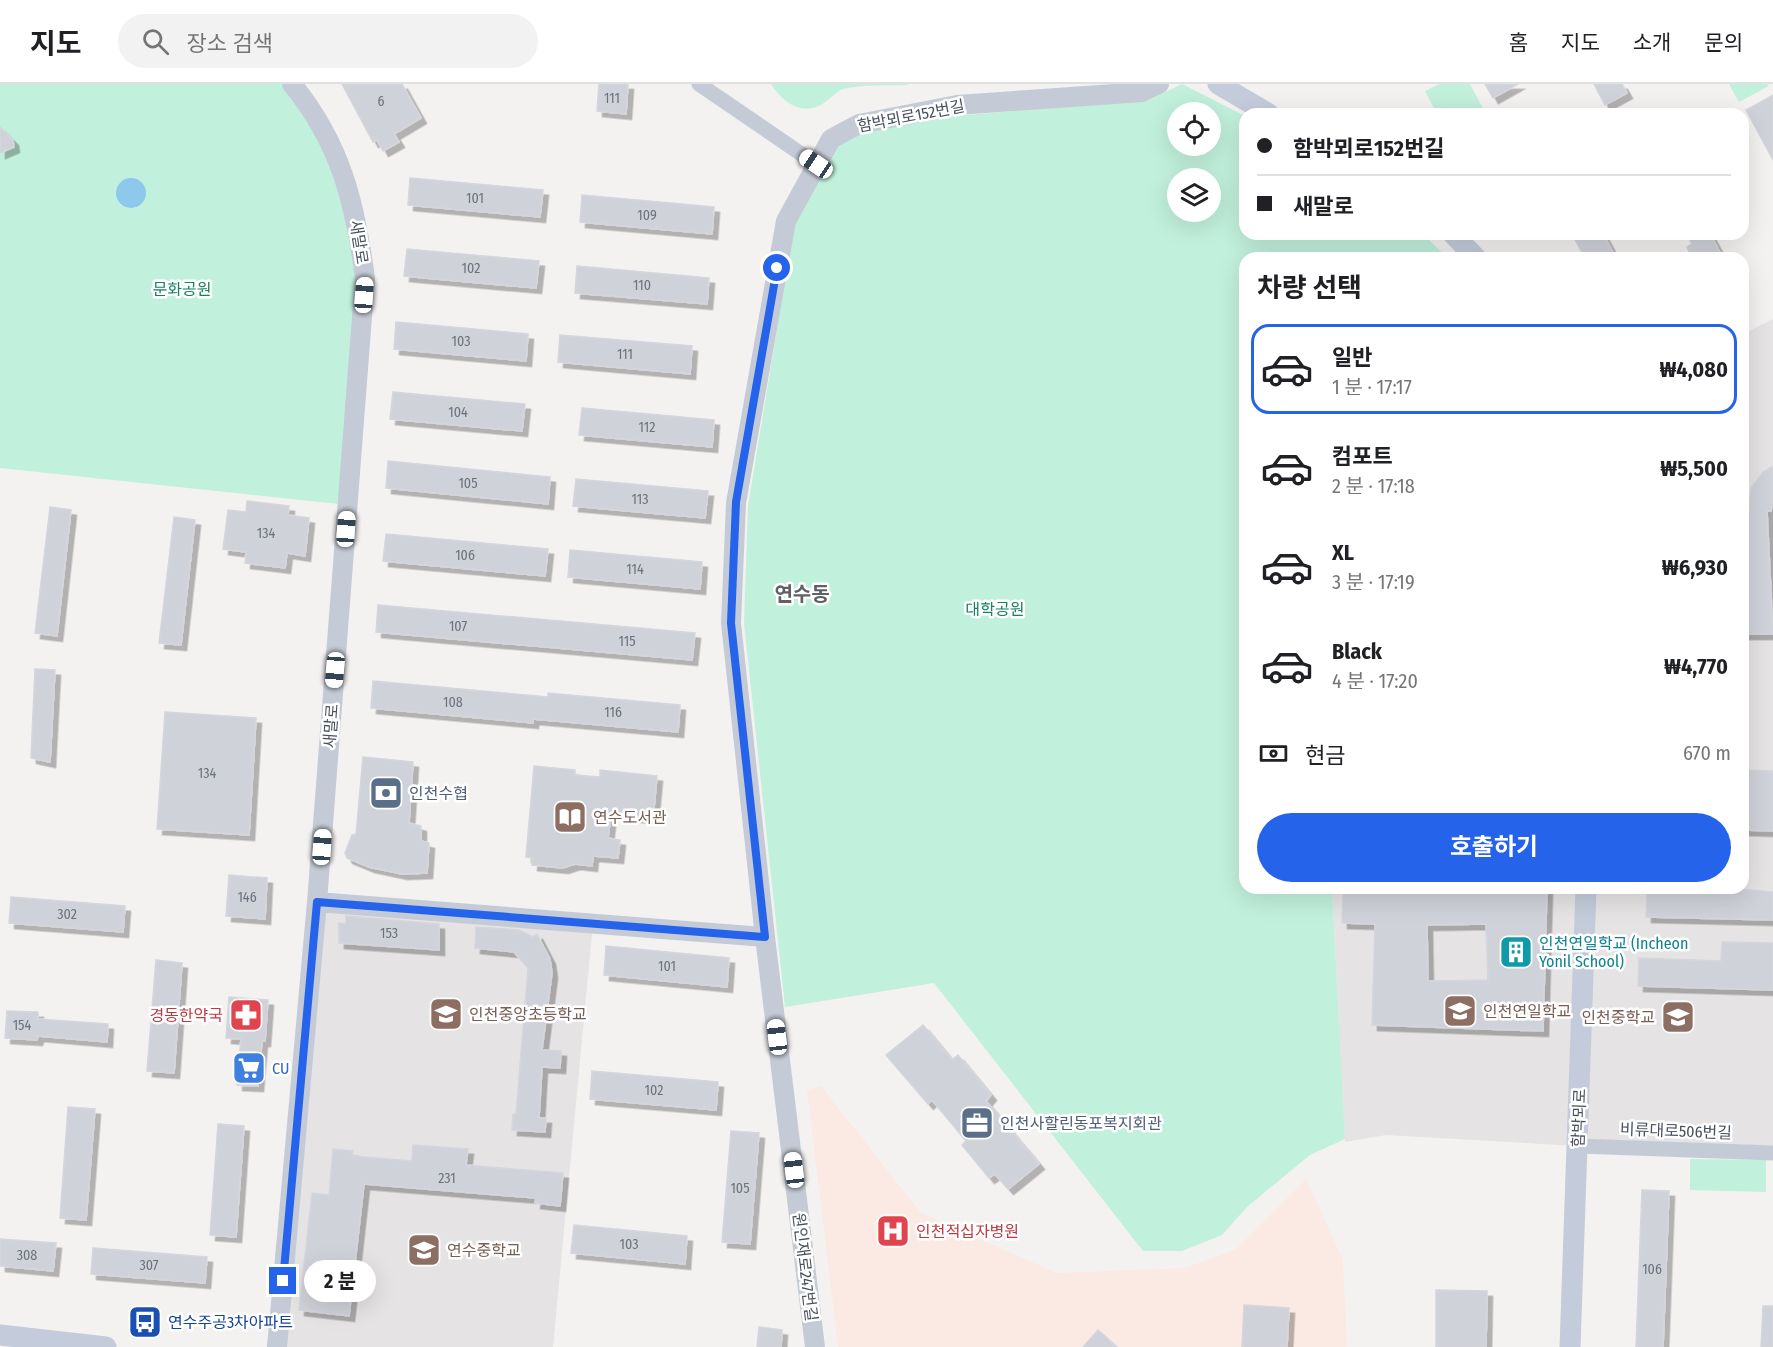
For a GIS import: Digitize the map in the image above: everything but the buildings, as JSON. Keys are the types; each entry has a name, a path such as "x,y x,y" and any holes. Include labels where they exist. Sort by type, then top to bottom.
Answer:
{"main road":[{"path":"1218,84 1259,108"},
{"path":"1459,240 1470,252"},
{"name":"함박뫼로","path":"1570,1347 1587,894"},
{"path":"0,1335 106,1347"}],"street":[{"path":"699,84 816,164"},
{"name":"함박뫼로152번길","path":"765,937 731,623 736,502 786,222 831,139 859,124 957,105 1142,92 1159,84"},
{"name":"새말로","path":"277,1347 317,902 365,278 357,217 338,162 320,123 294,85"},
{"path":"317,902 765,937"},
{"name":"원인재로247번길","path":"765,937 815,1347"},
{"name":"비류대로506번길","path":"1578,1146 1773,1153"}],"shaded area":[{"path":"1773,319 1773,1153 1578,1146 1386,1135 1345,1142 1332,894 1749,894 1749,331"},
{"path":"317,902 593,923 553,1347 277,1347"},
{"name":"인천적십자병원","path":"821,1086 921,1213 1057,1273 1184,1268 1235,1250 1306,1179 1343,1260 1347,1347 838,1347 807,1090"}],"green space":[{"name":"문화공원","path":"0,84 292,84 320,123 365,278 348,505 0,468"},
{"path":"771,84 908,85 850,87 838,92 824,103 809,109 794,106 781,97"},
{"name":"대학공원","path":"1182,84 1217,102 1167,102 1167,156 1221,156 1221,104 1239,113 1239,240 1429,240 1442,252 1239,252 1239,894 1332,894 1345,1139 1310,1155 1247,1207 1222,1235 1182,1251 1143,1251 934,983 785,1007 744,623 748,506 794,225 837,147 864,131 918,119 1149,100"},
{"path":"1439,84 1470,84 1483,108 1434,108 1425,91"},
{"path":"1729,84 1767,84 1769,86 1739,102"},
{"path":"1690,1159 1766,1160 1766,1192 1690,1190"}],"water":[{"path":"131,178 137,179 145,187 145,199 137,207 131,208 125,207 117,199 116,193 117,187 125,179"}],"place":[{"name":"인천수협","path":"386,793"},
{"name":"연수도서관","path":"570,817"},
{"name":"인천연일학교 (Incheon Yonil School)","path":"1516,952"},
{"name":"인천연일학교","path":"1460,1011"},
{"name":"인천중앙초등학교","path":"446,1014"},
{"name":"경동한약국","path":"246,1015"},
{"name":"인천중학교","path":"1678,1017"},
{"name":"CU","path":"249,1068"},
{"name":"인천사할린동포복지회관","path":"977,1123"},
{"name":"인천적십자병원","path":"893,1231"},
{"name":"연수중학교","path":"424,1250"},
{"name":"연수주공3차아파트","path":"145,1322"}],"district":[{"name":"연수동","path":"802,594"}],"route":[{"path":"283,1281 317,902 765,937 731,623 736,502 777,268"}]}
